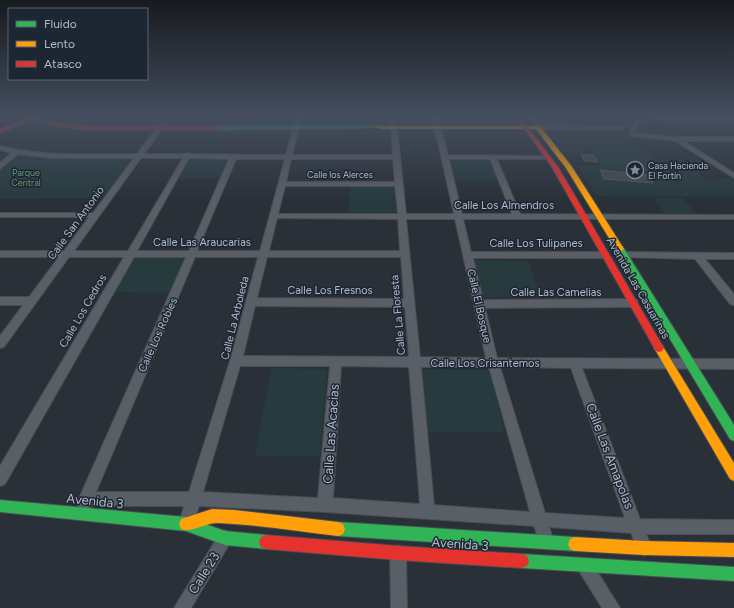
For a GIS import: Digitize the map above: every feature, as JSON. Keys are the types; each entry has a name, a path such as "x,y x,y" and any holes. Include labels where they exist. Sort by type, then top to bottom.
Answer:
{"street":[{"name":"Calle San Antonio","path":"0,344 147,144"},
{"name":"Calle La Arboleda","path":"186,524 195,499 236,361 292,144"},
{"name":"Calle La Floresta","path":"396,144 428,513"},
{"name":"Calle El Bosque","path":"442,144 493,363 546,541"},
{"name":"Avenida Las Casuarinas","path":"539,144 555,167 668,364 734,475"},
{"name":"Avenida Las Casuarinas","path":"552,144 569,167 734,435"},
{"path":"687,144 734,176"},
{"path":"0,148 16,152 50,156 139,155 397,157"},
{"path":"0,167 16,152"},
{"name":"Calle Los Cedros","path":"0,479 188,156"},
{"name":"Calle Los Robles","path":"80,513 234,156"},
{"path":"445,157 548,157"},
{"path":"493,157 517,217"},
{"path":"722,168 734,168"},
{"name":"Calle los Alerces","path":"282,184 399,184"},
{"path":"0,215 95,216"},
{"name":"Calle Los Almendros","path":"273,216 734,217"},
{"name":"Calle Las Araucarias","path":"0,254 405,254"},
{"name":"Calle Los Tulipanes","path":"468,256 605,255"},
{"path":"623,255 734,256"},
{"path":"698,256 734,301"},
{"path":"0,301 31,301"},
{"name":"Calle Los Fresnos","path":"252,302 409,303"},
{"name":"Calle Las Camelias","path":"479,304 633,303"},
{"name":"Calle Los Crisantemos","path":"236,361 734,364"},
{"name":"Calle Las Acacias","path":"325,506 336,362"},
{"name":"Calle Las Amapolas","path":"575,364 644,548"},
{"path":"86,499 195,499 636,526 734,527"},
{"name":"Avenida 3","path":"0,506 186,524 226,538 398,553 584,566 734,574"},
{"name":"Avenida 3","path":"186,524 212,516 234,517 322,528 644,548 734,550"},
{"name":"Calle 23","path":"182,608 226,538"},
{"path":"398,553 399,608"},
{"path":"584,566 612,608"}],"green space":[{"path":"559,144 580,144 584,153 567,154"},
{"path":"589,144 642,144 660,170 697,171 705,179 734,179 734,197 597,196 577,166 600,165"},
{"name":"Parque Central","path":"18,155 51,158 134,158 105,198 0,199 0,171"},
{"path":"190,158 231,158 222,178 179,178"},
{"path":"451,159 490,160 498,180 455,179"},
{"path":"350,187 394,187 396,212 348,212"},
{"path":"653,198 683,198 696,213 664,213"},
{"path":"132,257 186,257 170,293 112,292"},
{"path":"474,260 528,261 542,297 483,297"},
{"path":"271,368 327,369 320,456 255,456"},
{"path":"422,369 490,370 504,432 428,432"}],"building":[{"path":"581,154 594,155 598,162 584,161"},
{"path":"600,170 650,175 653,183 604,179"}],"traffic: fast":[{"path":"620,249 734,435"},
{"path":"0,506 186,524 225,538 266,542"},
{"path":"338,529 575,544"},
{"path":"522,561 734,574"}],"traffic: slow":[{"path":"551,144 569,167 620,249"},
{"path":"659,348 734,475"},
{"path":"186,524 212,516 234,517 338,529"},
{"path":"575,544 644,548 734,550"}],"traffic: jam":[{"path":"538,144 555,167 659,348"},
{"path":"266,542 522,561"}],"place":[{"name":"Casa Hacienda El Fortín","path":"635,170"}]}
